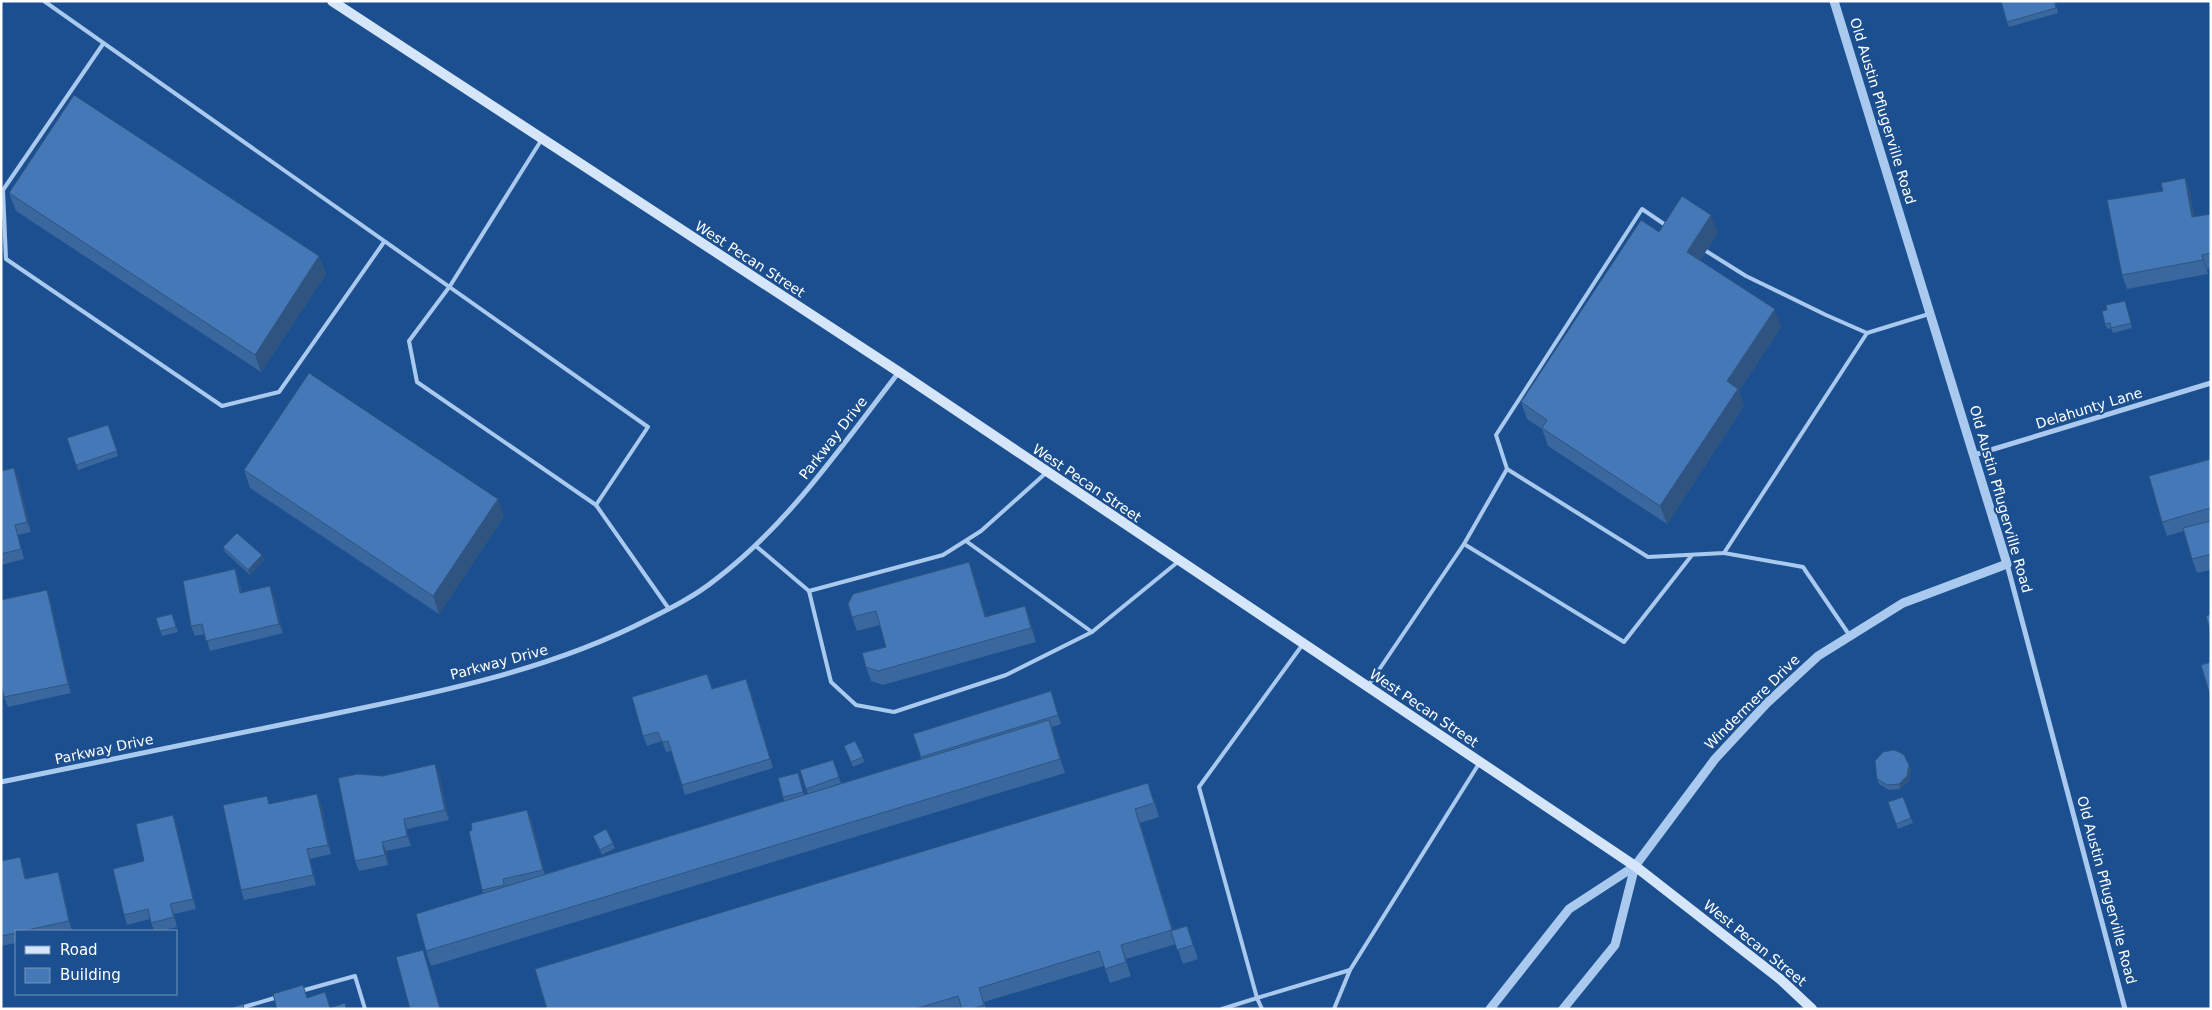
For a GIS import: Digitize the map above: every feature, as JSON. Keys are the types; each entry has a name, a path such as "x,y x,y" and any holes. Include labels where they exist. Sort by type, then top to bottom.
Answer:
{"main road":[{"name":"West Pecan Street","path":"332,1 899,372 1636,866 1780,979 1812,1009"}],"street":[{"name":"Old Austin Pflugerville Road","path":"1834,1 2007,564 2125,1009"},
{"name":"Parkway Drive","path":"1,782 394,702 522,670 612,638 669,609 713,582 757,547 821,472 899,372"},
{"name":"Delahunty Lane","path":"1974,455 2211,383"},
{"name":"Windermere Drive","path":"1490,1009 1569,909 1636,866 1715,758 1767,703 1818,656 1903,603 2007,564"},
{"name":"Windermere Drive","path":"1563,1009 1615,946 1636,866"}],"lane":[{"path":"44,1 648,427 596,506"},
{"path":"103,44 3,190 6,259 222,406 278,392 384,242"},
{"path":"542,139 450,286 409,341 417,382 596,506 669,609"},
{"path":"1670,228 1642,209 1496,435 1507,469 1648,557 1724,553 1803,567 1850,636"},
{"path":"1706,251 1746,276 1826,316 1867,333"},
{"path":"1724,553 1867,333 1931,313"},
{"path":"1368,687 1464,544 1507,469"},
{"path":"809,591 943,555 982,531 1047,472"},
{"path":"966,541 1092,632"},
{"path":"1464,544 1624,642 1692,555"},
{"path":"757,547 809,591 832,682 856,705 894,712 1006,675 1092,632 1179,560"},
{"path":"1262,1009 1257,998 1199,788 1303,644"},
{"path":"1334,1009 1350,970 1480,762"},
{"path":"1222,1009 1350,970"},
{"path":"292,994 355,976 365,1009"},
{"path":"237,1009 282,996"}],"building":[{"path":"2001,1 2054,1 2056,8 2007,22"},
{"path":"74,95 319,256 255,355 9,193"},
{"path":"2185,178 2192,217 2211,214 2211,253 2202,255 2203,260 2122,275 2107,200 2163,191 2161,183"},
{"path":"1682,196 1711,215 1687,252 1775,309 1727,381 1738,389 1660,506 1542,428 1547,420 1521,402 1641,220 1659,232"},
{"path":"2125,301 2131,323 2111,328 2110,323 2105,324 2102,311 2107,310 2106,305"},
{"path":"309,373 498,499 433,596 244,470"},
{"path":"108,425 117,451 76,465 67,438"},
{"path":"2211,459 2211,511 2210,508 2162,522 2149,476"},
{"path":"14,468 27,522 15,525 21,549 1,554 1,471"},
{"path":"2211,521 2211,554 2192,559 2183,528"},
{"path":"237,533 262,555 248,570 223,547"},
{"path":"969,562 985,617 1025,606 1031,628 878,671 866,667 862,653 886,647 876,611 852,617 848,604 853,594"},
{"path":"235,569 240,593 270,586 279,624 206,641 202,624 191,626 183,581"},
{"path":"47,590 68,684 4,697 1,683 1,600"},
{"path":"172,614 176,627 160,631 156,618"},
{"path":"2211,614 2211,633 2206,616"},
{"path":"2211,662 2211,698 2201,665"},
{"path":"707,674 712,689 746,679 770,759 682,785 668,741 662,742 658,732 643,736 632,697"},
{"path":"1051,691 1058,715 921,757 913,734"},
{"path":"1049,720 1060,759 426,951 416,914"},
{"path":"855,741 863,757 851,762 844,746"},
{"path":"1894,750 1904,755 1909,765 1907,776 1899,784 1887,785 1877,779 1875,761 1883,752"},
{"path":"833,760 839,777 806,789 800,770"},
{"path":"435,764 445,810 404,819 407,836 382,842 385,855 355,861 338,778 358,774 383,776"},
{"path":"798,773 803,792 783,797 778,778"},
{"path":"1148,783 1154,803 1135,809 1172,930 1121,945 1126,962 1105,969 1099,951 979,988 984,1005 972,1009 962,1009 958,996 915,1009 547,1009 535,969"},
{"path":"317,794 328,845 307,849 313,875 241,890 223,805 267,796 269,804"},
{"path":"1903,797 1911,818 1896,824 1888,802"},
{"path":"527,810 543,870 503,879 504,885 482,890 469,832 472,830 471,823"},
{"path":"173,815 193,899 170,904 174,917 151,923 148,909 124,915 113,869 144,861 136,824"},
{"path":"606,829 613,843 600,850 593,836"},
{"path":"20,857 25,879 58,872 69,921 28,930 15,930 15,933 1,936 1,861"},
{"path":"1187,926 1193,945 1177,950 1171,931"},
{"path":"423,950 440,1009 410,1009 396,957"},
{"path":"303,985 307,998 325,992 330,1008 345,1003 346,1009 277,1009 273,994"},
{"path":"243,1004 244,1009 228,1009"}]}
